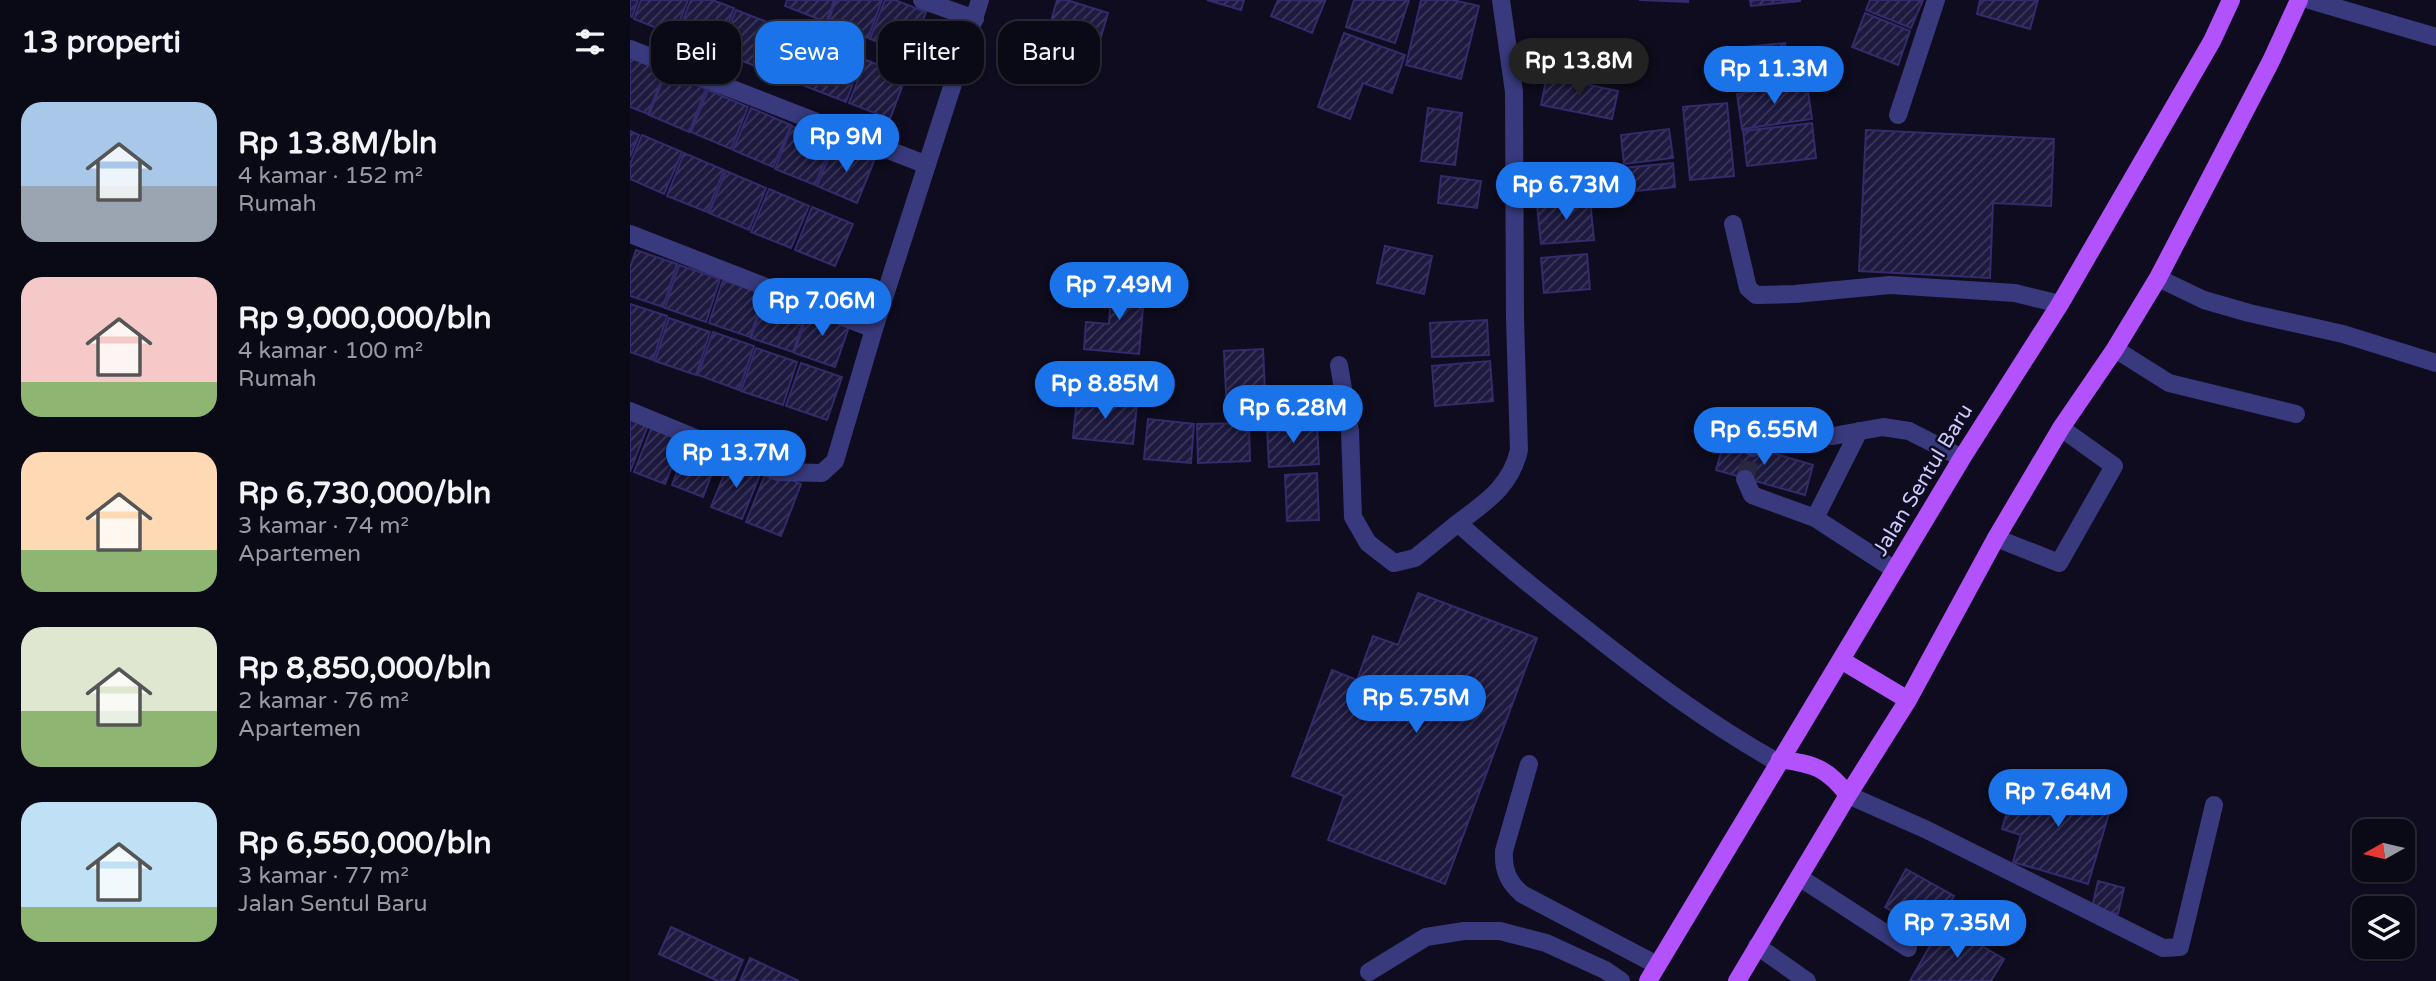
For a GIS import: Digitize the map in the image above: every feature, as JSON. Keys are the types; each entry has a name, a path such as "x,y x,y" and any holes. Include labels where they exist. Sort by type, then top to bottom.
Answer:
{"main road":[{"name":"Jalan Sentul Baru","path":"1648,981 1962,457 2060,304 2212,41 2231,0"},
{"path":"1743,979 1757,946 1908,700 1996,538 2061,428 2115,349 2158,278 2271,61 2299,0"},
{"path":"1841,660 1908,700"},
{"path":"1779,761 1810,764 1832,775 1848,795"}],"street":[{"path":"922,0 975,19"},
{"path":"630,411 778,472 822,473 835,461 874,329 980,0"},
{"path":"1339,365 1350,431 1353,517 1368,543 1394,563 1407,562 1508,480 1515,468 1519,450 1515,319 1514,92 1501,0"},
{"path":"1898,115 1936,0"},
{"path":"2310,0 2436,37"},
{"path":"630,49 927,165"},
{"path":"1733,224 1748,288 1756,295 1890,285 2015,293 2060,304"},
{"path":"630,234 874,329"},
{"path":"2158,278 2204,300 2343,334 2436,363"},
{"path":"2115,349 2169,383 2296,414"},
{"path":"1753,448 1769,432 1833,436 1883,427 1909,431 1962,457"},
{"path":"1996,538 2059,563 2114,466 2061,428"},
{"path":"1815,518 1859,431"},
{"path":"1745,479 1752,495 1815,518 1895,570"},
{"path":"1458,523 1525,581 1667,693 1744,743 1779,761"},
{"path":"1529,764 1504,852 1503,865 1510,883 1522,894 1657,965"},
{"path":"1848,795 1925,829 2162,948 2171,949 2180,947 2214,804"},
{"path":"1799,877 1908,948"},
{"path":"1369,972 1426,937 1500,931 1546,943 1605,970 1621,981"},
{"path":"1757,946 1807,981"}],"building":[{"path":"630,0 638,0 632,17 630,16"},
{"path":"641,0 688,0 680,21 651,21 651,26 634,19"},
{"path":"691,0 712,0 734,8 729,21 683,21"},
{"path":"787,0 834,0 826,21 785,6"},
{"path":"836,0 882,0 868,38 864,36 864,21 828,21"},
{"path":"885,0 895,0 926,12 923,21 878,21 878,42 870,39"},
{"path":"1057,0 1067,0 1108,13 1100,40 1100,21 1051,21"},
{"path":"1207,0 1244,0 1241,10"},
{"path":"1278,0 1325,1 1312,33 1271,16"},
{"path":"1354,0 1409,0 1395,43 1346,27"},
{"path":"1421,0 1453,0 1479,6 1461,79 1406,65"},
{"path":"1639,0 1688,0 1688,2"},
{"path":"1750,0 1800,0 1800,1 1751,6"},
{"path":"1870,0 1923,0 1911,28 1866,10"},
{"path":"1980,0 2038,0 2030,29 1977,14"},
{"path":"736,10 764,21 755,21 755,66 741,60 741,21 732,21"},
{"path":"1865,13 1910,31 1898,65 1852,47"},
{"path":"1344,33 1405,55 1392,93 1363,83 1350,119 1318,107"},
{"path":"1785,43 1791,83 1750,88 1745,47"},
{"path":"630,57 651,66 651,84 660,84 648,114 630,107"},
{"path":"866,60 878,65 878,84 903,84 890,119 849,103 857,84 864,84"},
{"path":"1547,76 1618,91 1612,119 1541,105"},
{"path":"661,84 694,84 706,89 689,132 649,115"},
{"path":"806,84 853,84 846,102 805,86"},
{"path":"1807,84 1812,119 1742,129 1737,94"},
{"path":"708,90 748,107 731,149 691,132"},
{"path":"1727,103 1734,176 1690,180 1683,107"},
{"path":"751,108 791,125 773,167 733,150"},
{"path":"1428,108 1462,113 1455,165 1421,161"},
{"path":"1812,123 1816,158 1747,166 1743,131"},
{"path":"792,126 832,143 815,185 775,169"},
{"path":"1669,129 1673,158 1624,164 1621,135"},
{"path":"1866,130 2054,139 2051,206 1993,203 1990,278 1859,271"},
{"path":"630,131 639,135 630,157"},
{"path":"642,135 682,152 664,194 630,179 630,164"},
{"path":"834,144 874,161 857,203 817,186"},
{"path":"684,153 724,170 707,212 667,196"},
{"path":"1673,163 1675,187 1626,192 1623,168"},
{"path":"726,171 766,188 749,230 709,213"},
{"path":"1441,176 1481,181 1477,208 1438,203"},
{"path":"769,189 809,206 791,248 751,232"},
{"path":"1590,200 1594,240 1541,244 1537,205"},
{"path":"812,207 853,224 835,266 795,250"},
{"path":"1385,246 1432,256 1424,294 1377,283"},
{"path":"636,250 677,264 663,307 630,296 630,268"},
{"path":"1587,254 1590,289 1544,293 1541,258"},
{"path":"679,265 720,279 706,322 665,308"},
{"path":"723,280 764,294 750,337 709,323"},
{"path":"1112,282 1145,285 1139,354 1084,349 1086,322 1109,324"},
{"path":"766,295 807,309 793,352 751,338"},
{"path":"630,304 667,316 653,360 630,352"},
{"path":"809,310 850,324 835,367 794,353"},
{"path":"669,318 710,332 696,375 655,361"},
{"path":"1487,320 1489,355 1432,357 1430,323"},
{"path":"713,332 754,346 739,390 698,375"},
{"path":"756,348 797,362 783,405 741,391"},
{"path":"1263,349 1266,412 1227,414 1224,351"},
{"path":"1490,361 1493,401 1435,406 1432,366"},
{"path":"801,363 842,377 827,420 786,406"},
{"path":"1077,398 1137,404 1133,444 1073,438"},
{"path":"630,418 648,425 630,472"},
{"path":"1148,419 1194,424 1191,463 1144,459"},
{"path":"1249,423 1250,461 1198,463 1197,424"},
{"path":"1317,423 1319,464 1269,467 1267,426"},
{"path":"653,424 684,436 665,484 634,472"},
{"path":"690,438 721,450 703,497 672,485"},
{"path":"1725,439 1813,465 1805,495 1716,470"},
{"path":"730,460 761,472 742,519 711,507"},
{"path":"767,470 801,484 781,536 746,522"},
{"path":"1317,473 1319,520 1287,521 1285,475"},
{"path":"1418,593 1537,638 1445,884 1328,840 1344,796 1292,776 1332,670 1357,680 1373,636 1398,645"},
{"path":"2038,777 2113,800 2088,884 2013,862 2021,835 2002,829 2013,790 2032,795"},
{"path":"1906,869 1954,896 1932,934 1885,907"},
{"path":"2098,881 2124,888 2118,914 2092,908"},
{"path":"1943,923 2004,959 1991,981 1910,981"},
{"path":"671,927 743,960 734,981 718,981 659,954"},
{"path":"750,958 799,981 740,981"}],"tunnel":[{"path":"1745,479 1753,448"}]}
